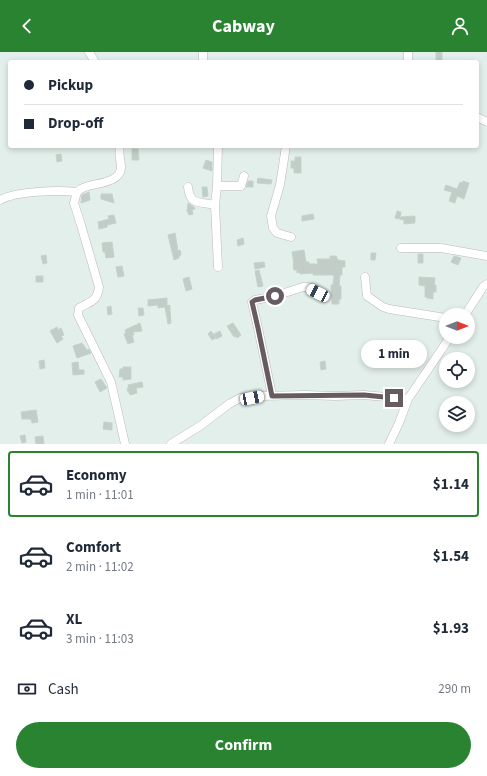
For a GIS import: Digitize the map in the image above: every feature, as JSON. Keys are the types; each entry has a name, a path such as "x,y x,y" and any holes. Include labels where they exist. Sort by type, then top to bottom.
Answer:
{"street":[{"path":"0,200 5,197 37,192 61,190 77,192 85,187 113,179 120,174 120,148"},
{"path":"218,148 218,186 215,205 218,267"},
{"path":"286,148 280,185 271,216 273,228 277,234 291,237"},
{"path":"218,186 242,186 244,176"},
{"path":"188,187 190,198 193,201 215,205"},
{"path":"77,192 74,203 98,287 98,296 95,300 79,308 78,315 111,382 125,444"},
{"path":"401,248 441,248 487,256"},
{"path":"364,277 367,296 383,307 402,312 439,317"},
{"path":"470,308 483,287 487,284"},
{"path":"272,396 252,302 303,287 308,288 326,298"},
{"path":"389,444 408,399 445,344"},
{"path":"171,444 200,426 235,400 262,396 364,395 408,399"}],"building":[{"path":"436,52 442,52 442,60 436,60"},
{"path":"132,149 138,149 139,160 132,160"},
{"path":"61,154 62,161 57,162 56,155"},
{"path":"295,157 301,157 301,173 294,173 294,168 291,168 291,161 295,161"},
{"path":"206,160 212,162 212,171 203,168"},
{"path":"258,178 272,180 271,184 257,183"},
{"path":"248,181 253,181 253,187 246,187"},
{"path":"463,181 469,183 464,199 457,196 455,203 449,201 452,192 444,190 446,185 457,189 460,182 462,183"},
{"path":"202,187 207,187 208,196 203,197"},
{"path":"89,192 90,200 81,203 82,195"},
{"path":"101,194 112,194 114,203 101,199"},
{"path":"188,203 195,209 192,210 193,214 189,215 187,211"},
{"path":"397,211 401,212 400,217 415,216 415,223 404,224 404,220 395,218"},
{"path":"313,214 314,219 302,221 302,216"},
{"path":"114,215 116,223 99,229 98,222 109,219 108,216"},
{"path":"175,233 178,251 180,250 181,255 179,258 174,260 168,235"},
{"path":"243,238 244,244 238,246 237,240"},
{"path":"112,242 114,257 106,258 105,252 103,252 102,243"},
{"path":"304,250 306,262 309,262 309,264 318,264 317,259 330,259 330,256 336,256 338,260 345,261 345,267 342,267 342,275 340,275 339,286 341,286 341,299 339,299 339,304 332,304 331,285 333,285 334,275 313,275 313,273 300,274 300,272 297,273 297,270 294,270 292,252"},
{"path":"371,253 376,253 375,260 371,260"},
{"path":"418,254 423,254 423,263 418,263"},
{"path":"46,255 47,263 43,264 41,256"},
{"path":"454,256 461,258 458,265 451,262"},
{"path":"264,262 265,267 255,269 254,263"},
{"path":"122,266 124,276 118,277 116,267"},
{"path":"259,270 263,286 258,287 255,271"},
{"path":"36,276 43,276 43,282 36,282"},
{"path":"189,277 192,289 186,291 183,279"},
{"path":"419,277 435,278 434,285 436,285 436,292 433,292 433,299 425,297 425,286 419,285"},
{"path":"167,298 167,306 170,305 171,323 168,324 165,307 158,308 158,305 148,306 148,300"},
{"path":"111,306 112,314 108,315 107,307"},
{"path":"138,308 143,308 144,315 139,316"},
{"path":"140,323 142,331 133,332 134,335 132,335 134,342 128,344 124,334 126,333 125,330"},
{"path":"233,323 241,335 237,338 236,336 234,337 227,326"},
{"path":"57,327 58,330 61,328 64,335 61,336 63,339 57,343 50,331"},
{"path":"211,331 216,338 212,340 208,334"},
{"path":"220,331 222,336 217,339 214,334"},
{"path":"82,343 91,353 77,358 73,346"},
{"path":"44,360 45,368 40,369 39,361"},
{"path":"325,361 326,369 321,370 320,362"},
{"path":"78,362 79,370 84,370 84,374 73,375 72,363"},
{"path":"123,367 131,367 131,379 123,380 123,377 119,377 120,369 123,369"},
{"path":"101,379 107,388 100,392 95,382"},
{"path":"142,382 143,387 136,388 137,393 130,395 127,388 129,388 128,385"},
{"path":"36,410 38,422 32,423 31,419 22,419 21,412"},
{"path":"104,422 112,423 112,430 103,429"},
{"path":"25,435 26,442 22,443 20,436"},
{"path":"43,436 44,444 36,444 35,437"}],"route":[{"path":"275,296 252,302 272,396 364,395 394,398"}]}
